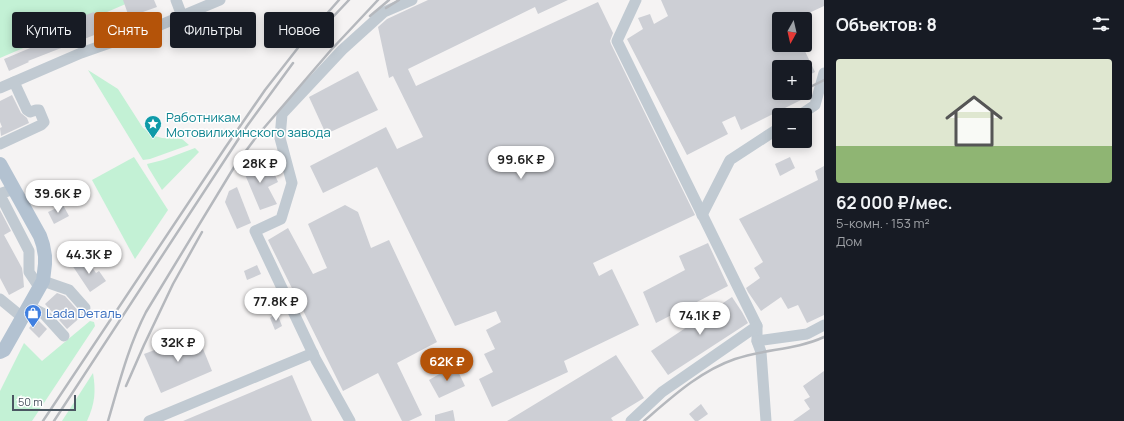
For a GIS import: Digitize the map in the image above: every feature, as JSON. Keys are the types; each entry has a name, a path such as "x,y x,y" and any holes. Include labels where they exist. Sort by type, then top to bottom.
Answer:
{"main road":[{"path":"0,164 40,236 45,256 41,284 1,354"}],"street":[{"path":"176,0 180,12"},
{"path":"192,12 220,0"},
{"path":"350,421 313,353 255,231 281,219 292,183 280,138 282,114 342,50 384,12 412,0"},
{"path":"636,0 617,41 757,326 757,341 761,352 766,421"},
{"path":"0,88 81,53 170,21"},
{"path":"810,108 815,105 824,73"},
{"path":"0,144 41,125 44,122 39,110 30,112 27,110 14,82"},
{"path":"702,215 730,160 772,133"},
{"path":"14,189 2,193 0,197 29,251 29,272 41,284 69,290 85,308"},
{"path":"0,298 25,312 44,314 64,336"},
{"path":"757,341 807,334 824,325"},
{"path":"630,421 662,392 757,326"},
{"path":"149,421 313,353"}],"green space":[{"path":"0,0 135,0 107,12 94,12 94,18 86,21 86,12 12,12 12,48 23,48 0,58"},
{"path":"88,70 118,89 143,128 155,136 162,138 182,139 189,145 150,159 143,160"},
{"path":"195,148 199,152 162,190 147,164 163,160"},
{"path":"134,157 168,210 135,259 92,180"},
{"path":"90,321 94,322 95,326 32,421 0,421 0,391 24,343 42,361"},
{"path":"93,373 94,397 92,409 87,421 62,421"}],"building":[{"path":"123,0 154,0 157,7 143,12 127,12"},
{"path":"428,0 568,0 538,14 535,7 408,69 416,86 598,2 613,33 610,41 611,44 695,215 593,263 599,276 612,269 639,325 564,361 568,372 492,407 479,379 493,372 484,354 495,349 486,330 501,322 496,311 455,326 377,167 323,193 310,166 386,127 397,149 423,137 393,76 389,78 378,27 387,19"},
{"path":"661,0 824,0 824,6 811,12 772,12 772,52 805,52 809,60 772,60 772,100 801,100 785,108 772,108 772,114 741,130 735,116 722,122 728,134 687,155 627,39 643,29 638,18 650,14 654,24 668,16"},
{"path":"94,12 94,35 86,38 86,15"},
{"path":"30,48 61,48 28,61 29,62 9,71 4,59"},
{"path":"812,66 815,72 812,74"},
{"path":"358,71 378,110 326,134 309,97"},
{"path":"12,95 21,113 27,118 29,123 1,136 0,128 2,127 0,122 0,101"},
{"path":"790,157 795,168 780,176 775,164"},
{"path":"256,159 262,172 272,168 278,182 268,187 277,204 260,210 241,165"},
{"path":"824,166 824,315 807,323 798,305 788,309 781,297 761,311 746,288 760,278 754,268 763,262 739,219 818,180 815,171"},
{"path":"237,187 251,223 237,229 225,202 229,191"},
{"path":"63,205 69,216 54,224 48,212"},
{"path":"345,205 358,212 371,248 389,240 437,342 397,363 422,415 409,421 402,421 378,373 343,391 268,240 288,228 313,274 327,268 308,224"},
{"path":"0,210 11,231 4,235 22,268 23,275 24,287 9,295 0,278"},
{"path":"708,243 728,286 656,323 643,292 685,270 679,256"},
{"path":"85,257 96,273 99,271 106,281 90,292 72,265"},
{"path":"257,265 261,274 247,280 244,271"},
{"path":"57,293 65,296 83,315 67,329 45,304"},
{"path":"732,297 748,323 668,375 651,351"},
{"path":"277,313 282,326 275,330 270,318"},
{"path":"37,319 47,329 39,338 29,328"},
{"path":"197,334 212,371 161,393 144,354"},
{"path":"616,355 644,398 611,418 613,421 507,421"},
{"path":"455,365 465,386 439,398 429,380"},
{"path":"824,371 824,421 793,421 810,409 804,400 810,397 803,386"},
{"path":"292,375 312,421 183,421"},
{"path":"701,404 708,414 698,421 695,421 689,414"},
{"path":"453,410 455,421 435,421 435,415"}],"railway":[{"path":"43,421 265,90 308,35 339,0"},
{"path":"334,16 349,0"},
{"path":"108,421 129,352 146,312 236,164 257,136 331,50 378,0"},
{"path":"370,16 389,0"},
{"path":"386,8 399,0"},
{"path":"54,421 247,126 293,63"},
{"path":"812,86 824,80"},
{"path":"126,386 173,284 202,232"},
{"path":"644,421 687,386 710,370 722,364 757,353 802,345 824,337"}],"place":[{"name":"Работникам Мотовилихинского завода","path":"153,139"},
{"name":"Lada Dеталь","path":"33,328"}]}
